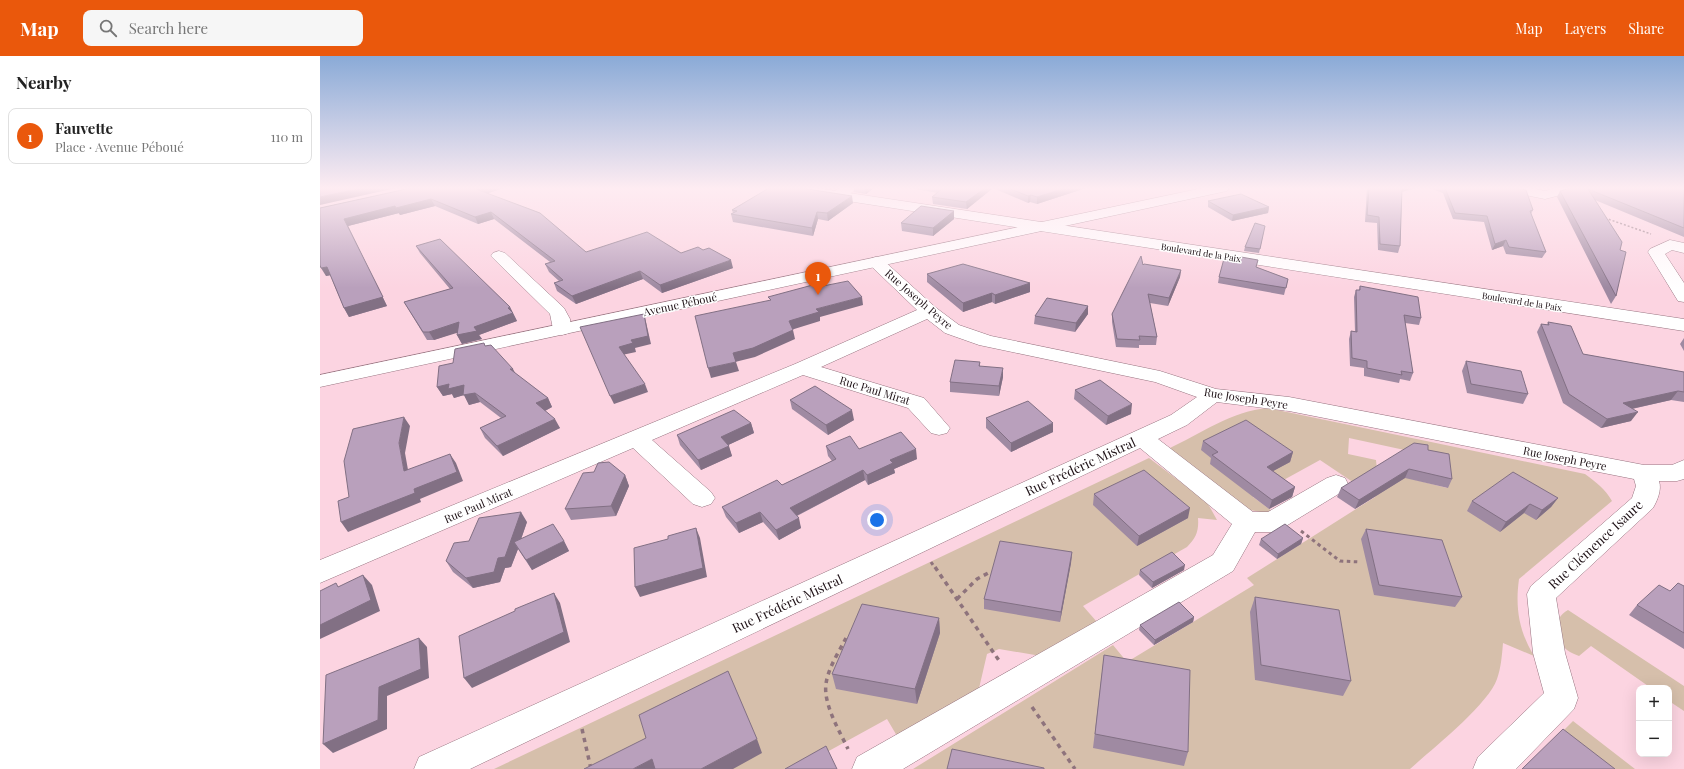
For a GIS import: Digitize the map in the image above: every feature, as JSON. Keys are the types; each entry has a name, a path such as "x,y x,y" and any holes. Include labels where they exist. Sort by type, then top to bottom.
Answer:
{"street":[{"name":"Boulevard de la Paix","path":"1002,221 1684,325"},
{"name":"Avenue Péboué","path":"320,381 1067,221"},
{"path":"1677,246 1656,252 1684,297"},
{"path":"499,256 558,312 561,319 562,329"},
{"name":"Rue Joseph Peyre","path":"876,262 929,311 952,329 986,341 1160,377 1213,395 1289,404 1644,473"},
{"name":"Rue Paul Mirat","path":"320,572 802,368 929,311"},
{"name":"Rue Paul Mirat","path":"802,368 916,403 939,428"},
{"name":"Rue Frédéric Mistral","path":"432,769 1179,420 1213,395"},
{"path":"636,438 702,498"},
{"name":"Rue Frédéric Mistral","path":"1141,438 1246,522"},
{"path":"1644,473 1677,473 1684,468"},
{"name":"Rue Clémence Isaure","path":"1491,769 1562,698 1549,653 1541,594 1644,502 1648,486 1644,473"},
{"path":"861,762 1016,684 1223,563 1246,522 1272,522 1336,484"}],"path":[{"path":"1614,221 1654,235 1677,246"},
{"path":"1281,516 1340,561 1360,562"},
{"path":"917,542 1075,769"},
{"path":"957,600 977,580 990,572"},
{"path":"846,638 826,684 828,700 835,721 861,762"},
{"path":"576,701 592,769"}],"shaded area":[{"path":"1268,408 1585,474 1597,483 1612,501 1519,579 1519,619 1525,638 1534,656 1503,643 1502,657 1497,679 1492,690 1471,714 1410,769 913,769 1113,645 1127,662 1254,585 1247,578 1375,497 1320,460 1253,497 1272,511 1266,513 1250,510 1168,449 1229,418 1255,410","holes":["1349,438 1423,454 1447,488 1377,470 1376,460 1348,454"]},
{"path":"1149,458 1207,502 1217,520 1198,518 1196,534 1187,547 1083,606 1097,622 1041,656 999,649 987,654 977,697 900,741 887,719 796,769 733,769 654,752 621,769 494,769"},
{"path":"1568,610 1684,686 1684,711 1672,703 1672,685 1647,685 1591,646 1579,656 1567,650 1559,640 1556,629 1559,618"},
{"path":"1573,721 1635,769 1582,769 1550,744"}],"building":[{"path":"320,221 345,221 383,297 344,308 327,267 321,268"},
{"path":"503,221 550,221 586,252 647,232 681,253 698,247 703,250 709,248 731,260 660,285 640,271 572,296 554,283 563,280 545,264 555,261"},
{"path":"773,221 814,221 812,228"},
{"path":"903,221 941,221 933,228 901,223"},
{"path":"1379,221 1401,221 1400,246 1380,244"},
{"path":"1489,221 1534,221 1546,252 1509,247 1506,240 1495,244"},
{"path":"1576,221 1609,221 1622,242 1620,250 1626,252 1616,296"},
{"path":"1667,221 1684,221 1684,228"},
{"path":"1255,223 1265,226 1260,249 1245,247"},
{"path":"440,239 510,307 508,308 513,313 474,327 477,331 457,335 459,322 429,332 423,332 404,302 453,288 416,246"},
{"path":"1225,255 1239,261 1241,257 1258,260 1256,267 1288,279 1286,288 1219,277"},
{"path":"1141,256 1143,265 1181,270 1169,298 1148,294 1157,337 1139,336 1140,340 1117,339 1112,314"},
{"path":"963,264 1030,283 995,295 992,293 963,303 927,274"},
{"path":"848,281 862,297 816,309 819,312 789,321 793,330 753,348 733,353 736,362 708,368 695,316 771,300 768,297 820,283 823,286"},
{"path":"1360,286 1418,297 1421,318 1404,315 1413,373 1401,371 1402,375 1367,368 1367,361 1352,358 1351,331 1357,332 1356,290 1360,290"},
{"path":"1047,298 1088,306 1076,323 1035,316"},
{"path":"644,314 648,336 631,340 633,343 619,347 645,384 610,396 580,327"},
{"path":"1548,322 1571,326 1583,354 1684,372 1684,392 1678,391 1623,403 1638,412 1607,419 1569,394 1541,324 1549,325"},
{"path":"484,343 485,346 491,345 513,369 510,369 548,398 536,403 555,419 497,446 480,428 506,416 475,393 463,395 464,385 448,389 449,384 437,387 439,366 453,363 455,349"},
{"path":"955,360 980,362 979,366 1003,368 999,386 950,382"},
{"path":"1466,361 1521,371 1528,394 1471,384"},
{"path":"1100,380 1132,404 1108,416 1075,390"},
{"path":"815,386 852,410 826,425 790,400"},
{"path":"1028,401 1053,423 1011,443 986,418"},
{"path":"734,410 751,423 721,437 729,446 698,460 677,435"},
{"path":"404,417 399,443 404,471 450,454 457,472 414,489 415,493 341,522 338,501 349,497 344,461 353,429"},
{"path":"1246,420 1293,452 1267,467 1295,487 1272,500 1212,455 1218,452 1203,441"},
{"path":"901,432 916,449 890,460 893,463 867,475 863,470 790,508 799,518 776,530 760,512 736,523 722,507 777,480 782,485 836,459 826,446 850,436 859,449"},
{"path":"1414,443 1428,445 1428,450 1449,454 1452,479 1409,469 1359,500 1341,488"},
{"path":"609,462 625,475 611,506 565,509 583,473 594,472 598,463"},
{"path":"1144,470 1190,508 1139,536 1094,494"},
{"path":"1513,472 1558,498 1542,510 1530,504 1506,522 1472,501"},
{"path":"521,512 505,557 498,558 494,572 466,578 446,561 454,543 469,541 479,518"},
{"path":"553,524 564,541 526,560 514,542"},
{"path":"1285,524 1303,538 1278,554 1261,539"},
{"path":"696,528 703,568 635,587 634,548 668,539 668,536"},
{"path":"1366,529 1442,540 1462,597 1379,585"},
{"path":"1000,541 1072,552 1061,612 984,599"},
{"path":"1172,552 1185,565 1153,582 1140,570"},
{"path":"363,575 371,600 320,625 320,591 336,583 338,587"},
{"path":"1678,583 1684,586 1684,633 1637,605 1659,585 1670,591"},
{"path":"554,593 564,632 464,678 459,636 515,611 515,609"},
{"path":"1255,597 1339,610 1351,681 1261,665"},
{"path":"1179,602 1194,617 1155,640 1140,625"},
{"path":"862,604 939,618 915,689 832,674"},
{"path":"419,638 421,669 379,687 378,720 323,744 326,675"},
{"path":"1104,655 1190,670 1188,752 1095,734"},
{"path":"728,671 757,739 701,769 655,769 652,759 633,769 584,769 646,738 639,715"},
{"path":"1563,729 1615,769 1522,769"},
{"path":"826,746 837,769 785,769"},
{"path":"952,749 1044,768 1044,769 947,769"}],"place":[{"name":"Fauvette","path":"818,295"}]}
